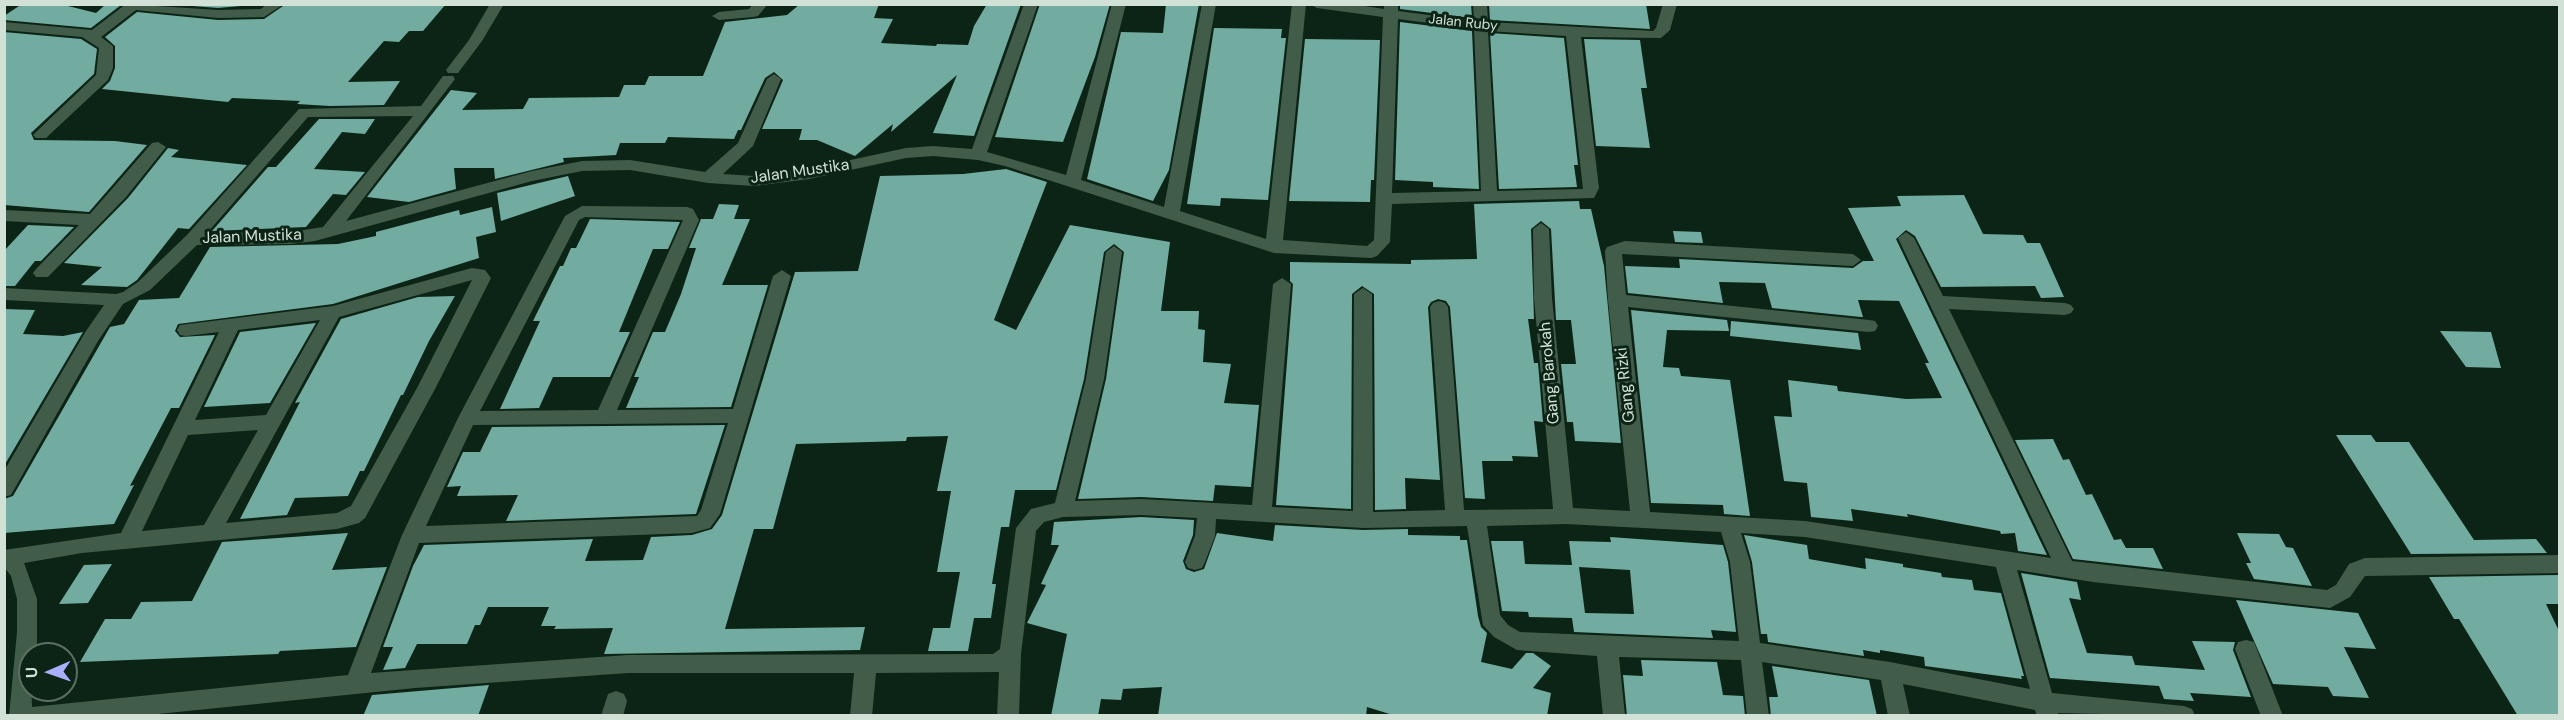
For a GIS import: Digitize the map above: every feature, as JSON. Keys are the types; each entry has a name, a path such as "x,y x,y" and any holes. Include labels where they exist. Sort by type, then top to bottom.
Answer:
{"street":[{"path":"4,26 68,30 91,35 101,33 133,6 218,14 264,13 277,4"},
{"path":"329,231 425,111 476,41 497,4"},
{"path":"719,16 753,13 760,4"},
{"path":"978,155 1031,4"},
{"path":"1072,183 1119,4"},
{"path":"1172,214 1209,4"},
{"path":"1274,247 1299,4"},
{"name":"Jalan Ruby","path":"1317,4 1391,10 1480,26 1656,35 1663,30 1670,4"},
{"path":"1480,4 1489,196"},
{"path":"1391,10 1384,199 1584,195 1590,192 1573,32"},
{"path":"41,135 106,72 106,46 91,35"},
{"path":"708,178 745,146 774,79"},
{"path":"4,294 117,300 129,296 144,286 193,239 304,112 425,111"},
{"path":"42,273 120,193 158,147"},
{"name":"Jalan Mustika","path":"193,239 291,238 329,231 532,176 582,166 640,166 731,181 780,178 906,153 933,151 978,155 1274,247 1365,253 1378,248 1382,242 1384,199"},
{"path":"356,683 412,535 467,418 573,216 582,211 687,213 691,220 605,415"},
{"path":"4,215 94,220"},
{"name":"Gang Barokah","path":"1541,230 1543,298 1564,517"},
{"path":"1906,238 2066,569"},
{"name":"Gang Rizki","path":"1641,519 1613,251 1625,248 1853,260"},
{"path":"1063,509 1095,379 1114,252"},
{"path":"20,716 28,632 27,599 11,562 82,545 337,521 352,517 358,512 426,389 482,278 479,274 472,274 333,312 186,330"},
{"path":"412,535 698,524 710,514 782,276"},
{"path":"1261,515 1282,284"},
{"path":"1363,294 1363,520"},
{"path":"4,489 92,336 117,300"},
{"path":"1617,300 1869,326"},
{"path":"1937,302 2065,309"},
{"path":"1439,307 1466,519 1490,619 1495,626 1517,641 1607,647 1749,651 1890,672 2046,709 2184,716"},
{"path":"210,533 333,312"},
{"path":"127,542 231,326"},
{"path":"467,418 605,415 738,416"},
{"path":"183,428 270,422"},
{"path":"1008,716 1010,654 1026,528 1038,515 1063,509 1141,507 1363,520 1564,517 1641,519 1805,529 2066,569 2330,599 2343,591 2356,570 2365,567 2559,564"},
{"path":"1195,562 1205,536 1207,512"},
{"path":"1729,525 1740,562 1758,716"},
{"path":"2004,560 2046,709"},
{"path":"1607,647 1614,716"},
{"path":"2246,649 2272,716"},
{"path":"34,716 122,711 356,683 628,664 990,664 1001,662 1010,654"},
{"path":"861,716 866,663"},
{"path":"1890,672 1899,716"}],"building":[{"path":"22,4 60,4 96,13 106,4 121,5 91,28 4,20 4,16"},
{"path":"168,4 263,4 218,8"},
{"path":"286,4 446,4 423,31 409,31 399,42 384,41 348,82 400,81 384,105 330,106 297,104 300,101 232,98 228,102 102,89 110,81 115,68 115,46 105,37 137,12 218,20 264,19"},
{"path":"800,4 879,4 874,18 893,19 881,43 936,46 937,44 968,45 974,26 987,4 1021,4 974,136 933,133 957,75 891,132 893,124 855,156 817,140 799,140 802,129 762,129 783,80 774,72 765,78 741,130 738,130 734,139 668,137 665,143 620,143 616,155 563,158 564,162 495,179 494,168 454,168 456,189 409,202 367,197 451,90 477,93 462,110 523,109 529,98 619,97 624,85 645,85 649,76 703,76 725,22 787,15"},
{"path":"1040,4 1110,4 1095,57 1063,142 995,137"},
{"path":"1166,4 1199,4 1169,170 1153,201 1087,179 1121,32 1163,33"},
{"path":"1400,4 1471,4 1472,18 1400,9"},
{"path":"1489,4 1646,4 1650,29 1490,20"},
{"path":"1400,22 1472,31 1479,189 1433,187 1433,182 1395,180"},
{"path":"1214,28 1282,29 1281,38 1286,38 1268,200 1221,198 1220,206 1187,204"},
{"path":"4,32 81,39 97,49 94,74 31,133 34,140 115,141 147,145 89,212 4,205"},
{"path":"1490,33 1564,38 1578,165 1574,165 1577,187 1499,189"},
{"path":"1305,39 1380,40 1374,180 1371,180 1370,202 1289,201"},
{"path":"1584,39 1640,40 1647,88 1641,88 1650,148 1596,146"},
{"path":"319,119 375,119 365,134 342,132 314,169 365,172 346,195 333,194 306,227 212,231 268,167 276,167"},
{"path":"168,148 179,150 171,157 247,165 189,229 178,228 137,280 127,287 81,285 102,267 64,263 128,198"},
{"path":"1006,169 1047,182 994,320 1016,330 1070,225 1170,242 1161,311 1199,311 1198,329 1205,330 1203,362 1231,364 1224,403 1259,405 1251,487 1215,485 1213,501 1141,497 1078,499 1106,379 1124,252 1114,244 1104,252 1084,379 1056,490 1015,490 1009,527 1001,527 992,584 996,584 991,618 974,618 968,651 928,651 933,628 950,628 960,572 937,572 951,491 937,491 948,436 907,437 906,441 796,444 773,529 754,529 725,629 865,627 860,650 604,654 613,628 554,629 556,626 541,626 549,607 488,607 480,625 475,625 467,644 417,644 405,668 383,670 393,647 383,647 413,566 424,545 593,539 585,561 643,560 651,537 692,535 712,529 722,515 795,272 858,271 880,176 963,174"},
{"path":"568,176 575,196 501,221 497,193"},
{"path":"1964,195 1983,234 2023,235 2027,243 2040,243 2064,297 2041,298 2035,286 1941,287 1915,236 1906,230 1896,239 2047,555 2018,551 2015,533 2001,534 2000,531 1907,514 1908,517 1851,509 1853,521 1811,517 1807,483 1784,481 1774,416 1792,417 1788,380 1837,386 1838,391 1906,399 1942,398 1925,363 1929,363 1899,301 1858,300 1863,317 1861,317 1772,308 1765,283 1719,282 1723,303 1628,293 1625,266 1680,268 1679,259 1853,268 1863,261 1874,261 1848,208 1901,206 1897,196"},
{"path":"1579,201 1580,209 1591,209 1604,266 1621,443 1575,441 1573,422 1567,422 1561,364 1576,364 1571,320 1556,320 1551,229 1541,221 1531,229 1534,319 1528,319 1534,363 1538,363 1543,422 1534,421 1538,457 1512,456 1513,461 1482,461 1485,499 1465,498 1450,307 1446,301 1438,299 1431,302 1428,307 1440,480 1405,478 1406,509 1375,510 1374,294 1362,286 1352,294 1351,509 1276,505 1293,284 1290,281 1290,262 1411,264 1411,260 1477,259 1474,204"},
{"path":"719,204 739,205 734,219 750,219 722,285 768,285 731,407 626,408 639,377 634,377 653,332 665,332 681,294 696,248 689,248 701,219 713,219"},
{"path":"492,207 496,232 476,237 479,258 333,304 178,324 175,331 180,337 215,335 179,408 171,408 130,486 134,485 114,524 4,533 4,499 13,496 110,327 124,324 139,300 179,298 210,247 338,244 376,236 376,232 459,210 460,215"},
{"path":"590,219 680,222 668,249 653,249 619,332 630,332 610,377 553,377 539,408 500,409 540,321 533,321 560,266 563,266 571,248 576,248"},
{"path":"28,225 74,227 41,261 35,261 15,286 4,286 4,251"},
{"path":"1673,231 1701,232 1703,243 1675,242"},
{"path":"455,296 429,341 364,471 360,471 348,496 295,498 287,515 240,519 300,402 295,403 341,319 418,297"},
{"path":"4,309 35,310 23,334 63,336 83,332 4,466"},
{"path":"1631,310 1727,320 1729,331 1667,330 1663,367 1679,368 1681,376 1730,380 1750,516 1724,514 1723,505 1651,503"},
{"path":"1731,321 1858,333 1861,350 1730,336"},
{"path":"316,323 270,403 204,407 240,332"},
{"path":"2440,331 2491,332 2501,368 2466,367"},
{"path":"725,425 696,514 506,521 518,495 457,496 461,486 447,487 463,452 480,452 492,427"},
{"path":"2336,435 2371,435 2376,442 2409,442 2474,540 2536,539 2547,553 2411,554"},
{"path":"2053,439 2063,460 2069,459 2086,495 2092,494 2114,540 2121,539 2126,548 2153,548 2163,569 2073,559 2015,440"},
{"path":"1141,517 1194,520 1193,535 1183,561 1186,569 1194,572 1204,569 1217,533 1273,541 1275,525 1363,530 1408,529 1408,535 1460,536 1460,540 1467,540 1478,616 1481,627 1487,633 1481,662 1512,669 1526,653 1533,653 1551,666 1533,688 1551,693 1547,716 1396,716 1367,707 1366,716 1158,716 1162,687 1123,689 1121,700 1101,699 1098,716 1051,716 1067,634 1027,623 1046,585 1041,584 1059,545 1051,545 1054,522"},
{"path":"348,533 332,570 387,567 356,647 280,651 278,654 80,662 105,619 131,619 141,602 192,601 222,542"},
{"path":"2237,533 2279,534 2286,547 2293,548 2312,586 2254,579 2246,563 2251,563"},
{"path":"1744,535 1807,545 1809,559 1866,569 1865,558 1903,564 1903,567 1941,573 1942,577 1972,580 1974,590 2001,593 2024,676 2021,676 2022,679 1925,666 1924,657 1880,650 1880,653 1863,650 1864,656 1768,642 1767,634 1761,634 1752,562"},
{"path":"1610,537 1723,545 1728,562 1736,632 1711,630 1713,638 1574,632 1572,618 1529,617 1528,612 1502,611 1491,541 1523,541 1525,564 1572,565 1569,541 1611,542","holes":["1579,567 1630,570 1634,614 1585,613"]},
{"path":"112,564 88,603 59,604 84,565"},
{"path":"2021,573 2077,582 2081,600 2069,598 2087,653 2132,656 2135,665 2205,670 2192,641 2235,642 2233,650 2251,697 2190,693 2194,701 2164,699 2159,686 2050,678"},
{"path":"2559,575 2559,604 2546,604 2559,631 2559,716 2518,716 2459,619 2454,619 2429,577"},
{"path":"2236,600 2358,613 2376,649 2344,647 2369,698 2333,696 2328,687 2273,684"},
{"path":"1641,660 1717,662 1723,695 1743,696 1745,716 1627,716 1623,675 1643,676"},
{"path":"1772,666 1869,680 1877,716 1771,716 1769,697 1778,697"},
{"path":"489,685 478,716 363,716 372,695"}]}
